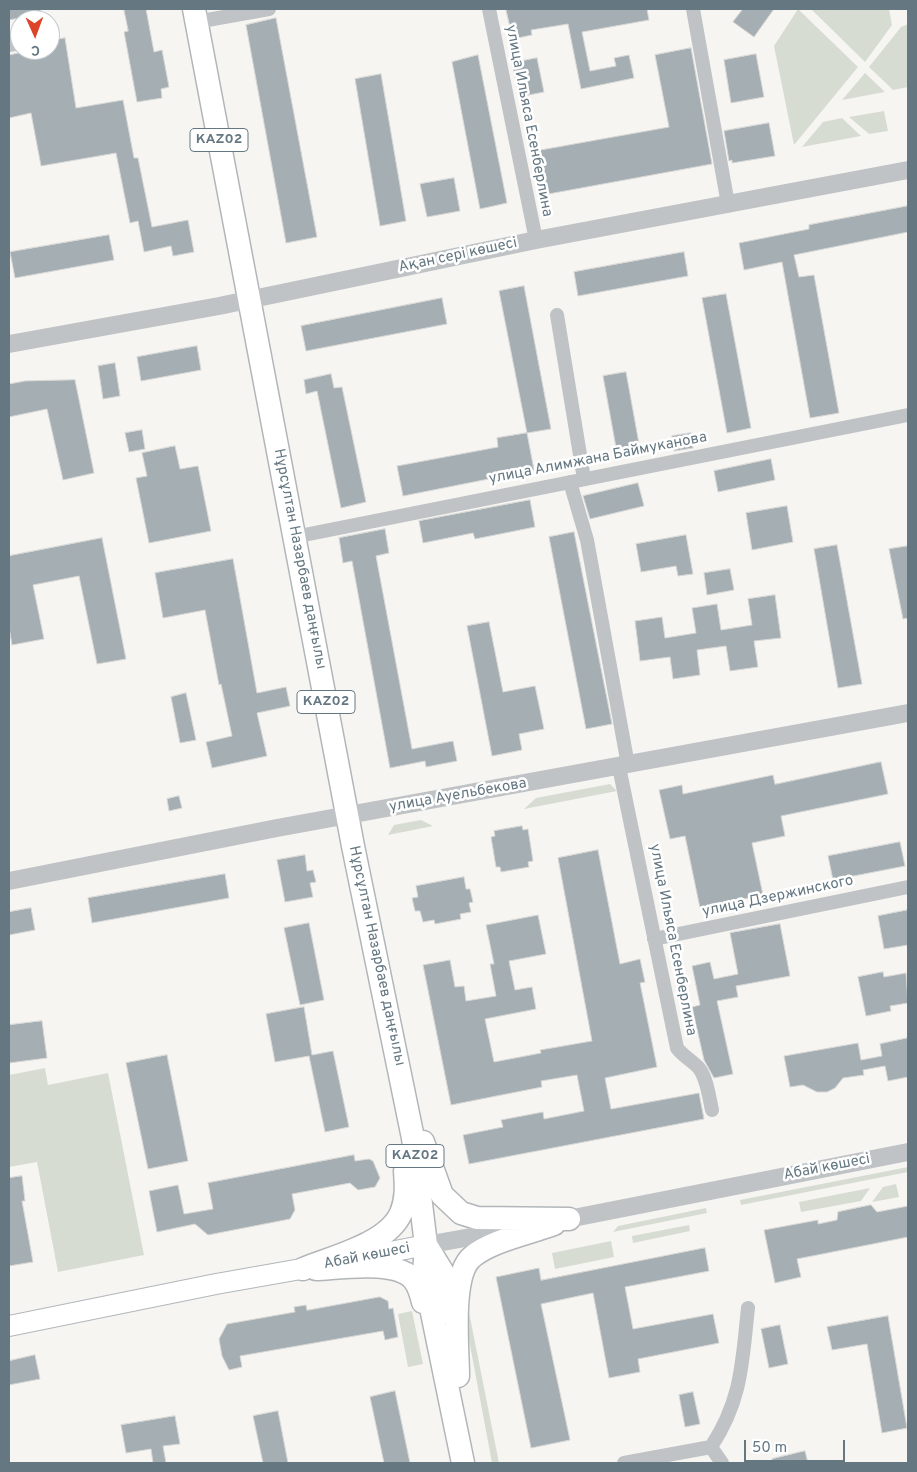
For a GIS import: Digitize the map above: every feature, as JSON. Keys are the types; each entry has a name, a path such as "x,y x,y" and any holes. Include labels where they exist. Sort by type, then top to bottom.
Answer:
{"highway":[{"name":"Нұрсұлтан Назарбаев даңғылы","path":"195,15 347,816 413,1138 425,1236 424,1274 451,1372"},
{"path":"403,1084 438,1187 442,1195 454,1208 461,1213 477,1218 570,1219"},
{"path":"303,1269 374,1240 391,1228 401,1213 406,1188 403,1084"},
{"path":"463,1463 451,1372 458,1288 466,1264 482,1250 570,1219"},
{"path":"303,1269 386,1267 406,1273 418,1286 451,1372 476,1463"}],"main road":[{"name":"Абай көшесі","path":"9,1326 216,1284 303,1269 425,1236"}],"street":[{"path":"195,15 270,9"},
{"name":"улица Ильяса Есенберлина","path":"489,9 536,240"},
{"path":"694,9 728,204"},
{"name":"Ақан сері көшесі","path":"9,344 249,299 536,240 908,170"},
{"path":"557,315 584,479"},
{"name":"улица Алимжана Баймуканова","path":"294,537 908,415"},
{"name":"улица Ильяса Есенберлина","path":"570,482 587,540 654,939 677,1048 698,1067 704,1076 712,1110"},
{"name":"улица Ауельбекова","path":"9,881 347,816 908,713"},
{"name":"улица Дзержинского","path":"654,939 908,887"},
{"name":"Абай көшесі","path":"425,1236 570,1219 908,1152"},
{"path":"624,1463 711,1447 733,1409 742,1370 748,1308"},
{"path":"711,1447 722,1463"}],"shaded area":[{"path":"798,9 858,67 794,145 774,46"},
{"path":"811,9 889,9 892,25 865,62"},
{"path":"908,24 908,87 893,90 869,67 901,27"},
{"path":"865,73 885,92 842,100"},
{"path":"884,111 888,131 869,134 849,117"},
{"path":"842,118 861,136 802,147 823,122"},
{"path":"610,784 617,791 524,809 536,798"},
{"path":"421,820 433,826 388,835 394,825"},
{"path":"45,1068 48,1085 108,1073 144,1255 58,1272 37,1162 9,1167 9,1075"},
{"path":"908,1167 908,1172 741,1205 740,1200"},
{"path":"896,1184 899,1197 872,1202 883,1187"},
{"path":"870,1188 861,1201 801,1212 799,1202"},
{"path":"706,1208 707,1213 613,1232 618,1226"},
{"path":"689,1225 690,1231 633,1243 632,1236"},
{"path":"611,1241 614,1257 555,1269 552,1253"},
{"path":"466,1297 499,1463 492,1463 464,1313"},
{"path":"412,1311 423,1364 408,1367 398,1314"}],"building":[{"path":"9,9 40,9 10,10 9,20"},
{"path":"124,9 146,9 154,52 162,50 169,87 161,89 162,98 137,102 124,32 128,31"},
{"path":"506,9 647,9 649,20 582,32 590,71 616,66 614,58 629,55 634,78 581,89 568,24 531,30 532,35 513,39"},
{"path":"743,9 774,9 754,37 733,22"},
{"path":"276,18 317,237 286,243 246,25"},
{"path":"65,38 76,108 123,100 134,158 138,158 152,227 188,220 194,252 173,256 171,246 144,252 138,221 130,223 116,153 41,166 31,113 9,118 9,55 10,60 60,60 60,39"},
{"path":"691,48 712,164 543,195 535,151 669,127 655,55"},
{"path":"756,54 764,97 731,103 724,60"},
{"path":"478,55 507,203 480,209 452,62"},
{"path":"537,58 544,92 519,97 512,63"},
{"path":"381,74 406,221 380,226 355,79"},
{"path":"769,123 775,156 732,163 732,160 729,161 724,131"},
{"path":"454,178 460,211 427,217 420,184"},
{"path":"908,206 908,232 794,255 799,277 814,275 839,413 810,418 782,262 744,270 739,243 809,229 809,225"},
{"path":"109,235 114,260 15,278 10,252"},
{"path":"684,252 688,276 578,296 574,272"},
{"path":"524,286 551,429 527,433 499,291"},
{"path":"726,294 751,428 727,433 702,298"},
{"path":"442,298 447,324 306,351 301,326"},
{"path":"197,346 201,370 141,381 137,357"},
{"path":"115,363 120,396 103,399 98,366"},
{"path":"626,372 640,449 617,453 603,376"},
{"path":"331,374 334,388 342,387 366,502 341,508 317,391 306,394 304,380"},
{"path":"75,380 94,473 63,480 47,409 9,417 9,384 25,381"},
{"path":"142,430 145,449 129,452 125,433"},
{"path":"527,433 534,470 403,496 397,466 498,447 497,438"},
{"path":"691,433 693,448 674,451 672,436"},
{"path":"175,446 180,469 198,466 211,531 149,543 136,478 147,476 142,453"},
{"path":"771,459 775,480 718,492 714,471"},
{"path":"638,483 644,506 590,519 583,496"},
{"path":"530,500 535,527 475,539 473,533 423,543 419,521"},
{"path":"787,506 793,542 752,550 746,513"},
{"path":"385,529 389,553 376,556 412,749 453,741 457,761 426,767 425,761 390,768 352,561 343,563 339,538"},
{"path":"574,532 612,724 586,729 549,537"},
{"path":"686,535 693,574 678,576 676,566 641,572 636,544"},
{"path":"102,538 126,659 97,664 79,576 33,585 44,639 12,645 9,627 9,556"},
{"path":"837,545 862,684 838,688 814,549"},
{"path":"908,546 908,618 903,619 889,549"},
{"path":"233,559 257,693 286,687 290,706 257,713 267,756 212,768 206,742 232,736 221,684 219,685 205,610 163,618 155,573"},
{"path":"730,569 734,590 707,595 704,573"},
{"path":"775,595 781,638 754,641 758,667 730,671 726,646 697,650 700,675 673,679 670,657 640,661 635,621 662,617 665,638 696,633 692,608 717,604 721,630 752,625 748,599"},
{"path":"489,622 503,692 535,686 544,729 519,734 522,750 492,756 467,626"},
{"path":"186,693 196,740 180,743 171,697"},
{"path":"881,762 888,794 781,816 785,836 752,843 763,895 700,908 685,836 670,839 659,790 682,785 683,794 773,775 775,784"},
{"path":"179,796 182,808 169,811 167,799"},
{"path":"522,826 523,830 528,829 533,861 528,862 529,867 501,872 500,867 496,867 491,837 495,836 494,831"},
{"path":"900,842 905,866 833,880 828,856"},
{"path":"598,850 620,964 640,959 645,982 640,983 657,1067 605,1078 611,1109 699,1093 704,1119 469,1164 463,1135 503,1127 501,1120 543,1112 544,1119 584,1111 577,1075 541,1081 542,1087 451,1105 423,965 450,960 455,987 464,986 466,1001 496,996 490,964 494,964 486,925 538,915 546,954 509,961 515,990 532,987 536,1009 485,1019 494,1062 541,1053 540,1050 592,1041 558,858"},
{"path":"305,855 307,871 313,870 316,882 310,883 313,897 285,902 277,860"},
{"path":"225,874 229,898 92,923 88,898"},
{"path":"464,877 466,889 470,889 473,902 469,903 471,912 460,914 461,919 435,924 434,920 423,922 420,911 415,911 412,898 418,897 416,886"},
{"path":"31,908 35,930 9,935 9,912"},
{"path":"908,910 908,945 884,949 878,916"},
{"path":"309,923 324,1000 300,1005 284,928"},
{"path":"780,924 790,976 736,986 738,997 717,1001 733,1074 714,1078 704,1060 692,1007 700,1005 692,966 710,962 714,979 738,974 730,933"},
{"path":"883,972 884,977 906,973 908,1003 890,1006 891,1011 866,1016 858,977"},
{"path":"304,1007 312,1055 333,1051 349,1127 325,1132 309,1056 275,1062 266,1014"},
{"path":"42,1021 47,1058 9,1063 9,1025"},
{"path":"908,1038 908,1077 888,1081 885,1066 863,1070 864,1075 843,1078 835,1088 827,1092 817,1092 803,1085 790,1087 784,1056 858,1043 861,1060 882,1056 880,1044"},
{"path":"167,1055 188,1161 148,1169 126,1063"},
{"path":"354,1155 355,1161 369,1159 373,1161 380,1178 375,1187 358,1190 350,1183 292,1194 295,1210 290,1219 208,1235 195,1224 157,1232 149,1191 178,1185 184,1214 213,1209 208,1183"},
{"path":"22,1176 25,1201 22,1201 33,1262 9,1266 9,1178"},
{"path":"871,1205 877,1212 908,1206 908,1237 797,1259 801,1277 775,1283 764,1230 818,1220 818,1224 837,1220 838,1212"},
{"path":"705,1248 709,1271 625,1287 633,1329 713,1314 719,1343 638,1359 640,1372 609,1378 593,1293 541,1304 570,1440 531,1448 496,1277 539,1268 541,1280"},
{"path":"380,1297 388,1301 389,1309 393,1308 398,1337 385,1340 383,1331 240,1356 242,1367 229,1370 222,1356 219,1339 227,1324 295,1312 294,1307 306,1305 307,1310"},
{"path":"888,1316 907,1428 882,1433 867,1344 832,1350 827,1327"},
{"path":"780,1325 788,1364 769,1368 761,1329"},
{"path":"35,1355 40,1379 9,1385 9,1361"},
{"path":"395,1391 410,1463 384,1463 370,1397"},
{"path":"693,1392 700,1424 685,1427 679,1395"},
{"path":"278,1411 288,1463 263,1463 253,1416"},
{"path":"175,1416 180,1444 163,1446 166,1463 153,1463 151,1449 126,1453 121,1425"},
{"path":"805,1451 808,1463 772,1463 772,1459"}]}
